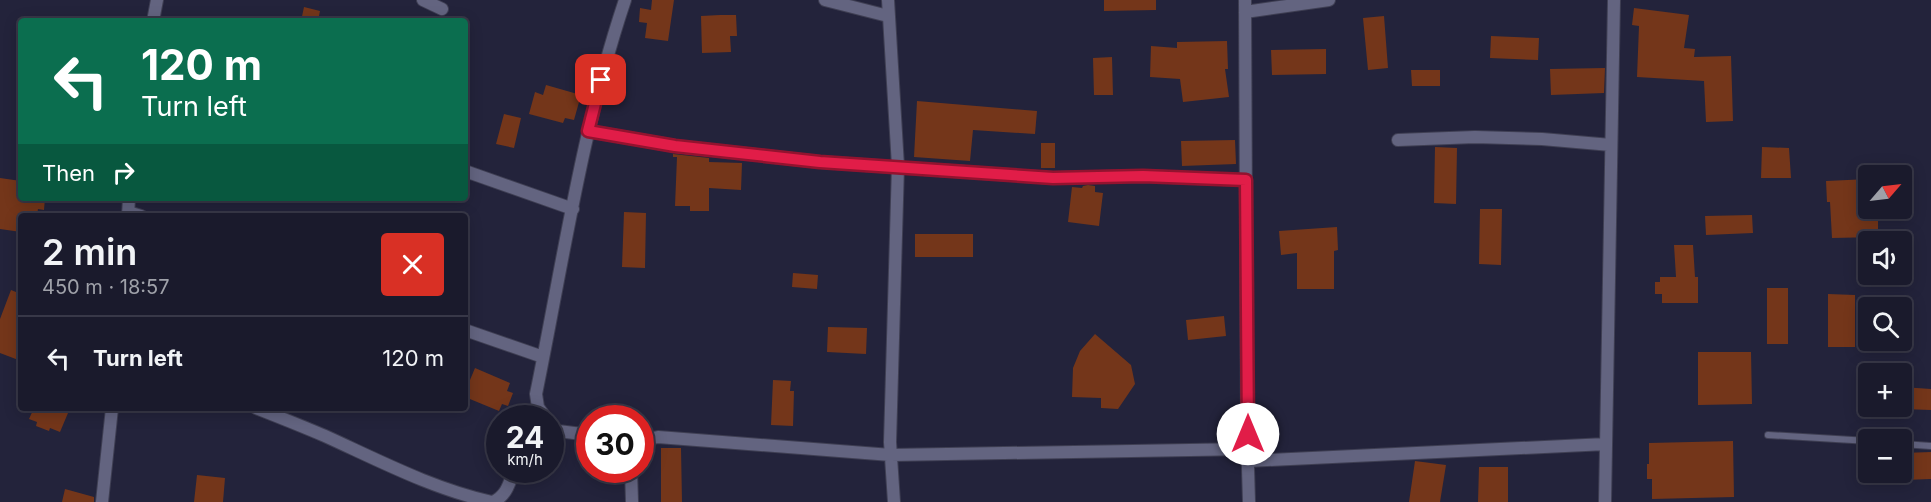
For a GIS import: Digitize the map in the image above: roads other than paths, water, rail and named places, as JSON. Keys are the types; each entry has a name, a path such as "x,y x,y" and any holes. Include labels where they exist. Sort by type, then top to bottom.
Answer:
{"street":[{"path":"154,18 158,0"},
{"path":"423,0 442,9"},
{"path":"538,405 536,394 588,131 611,40 625,0"},
{"path":"825,0 888,16"},
{"path":"888,0 897,166 891,455 894,502"},
{"path":"1250,502 1245,6 1329,0"},
{"path":"1605,502 1614,0"},
{"path":"588,131 675,146 820,162 1053,178 1143,176 1246,180"},
{"path":"1398,140 1474,137 1542,139 1611,145"},
{"path":"468,172 573,209"},
{"path":"468,331 543,357"},
{"path":"102,502 112,411"},
{"path":"263,411 323,435 396,470 468,496 493,502 501,498 509,483"},
{"path":"654,438 891,455 1248,455 1606,444"},
{"path":"631,483 632,502"}],"lane":[{"path":"1768,435 1858,440"},
{"path":"1912,445 1931,446"}]}
